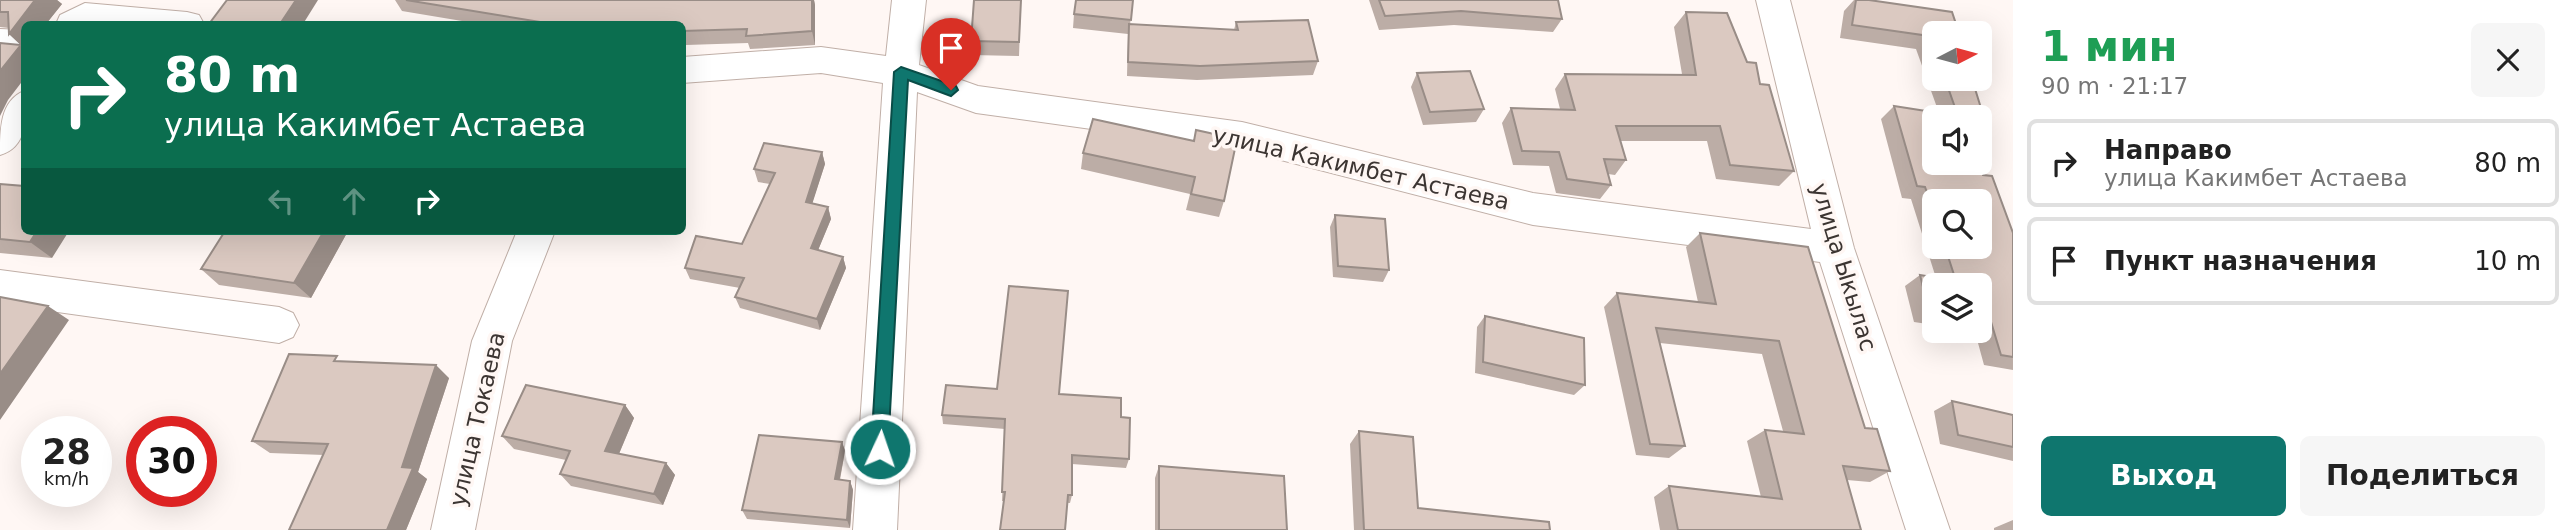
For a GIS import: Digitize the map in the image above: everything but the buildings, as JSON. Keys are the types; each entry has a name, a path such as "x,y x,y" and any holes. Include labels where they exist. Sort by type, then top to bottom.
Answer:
{"street":[{"path":"875,530 901,72 909,0"},
{"name":"улица Ыкылас","path":"1773,0 1835,248 1928,530"},
{"path":"83,16 148,21"},
{"path":"0,43 21,43"},
{"name":"улица Какимбет Астаева","path":"686,70 821,60 901,72 976,99 1242,136 1533,209 1835,248"},
{"path":"0,141 21,110"},
{"name":"улица Токаева","path":"453,530 492,341 534,235"},
{"path":"0,287 279,325"}],"route":[{"path":"880,449 901,72 951,90"}]}
